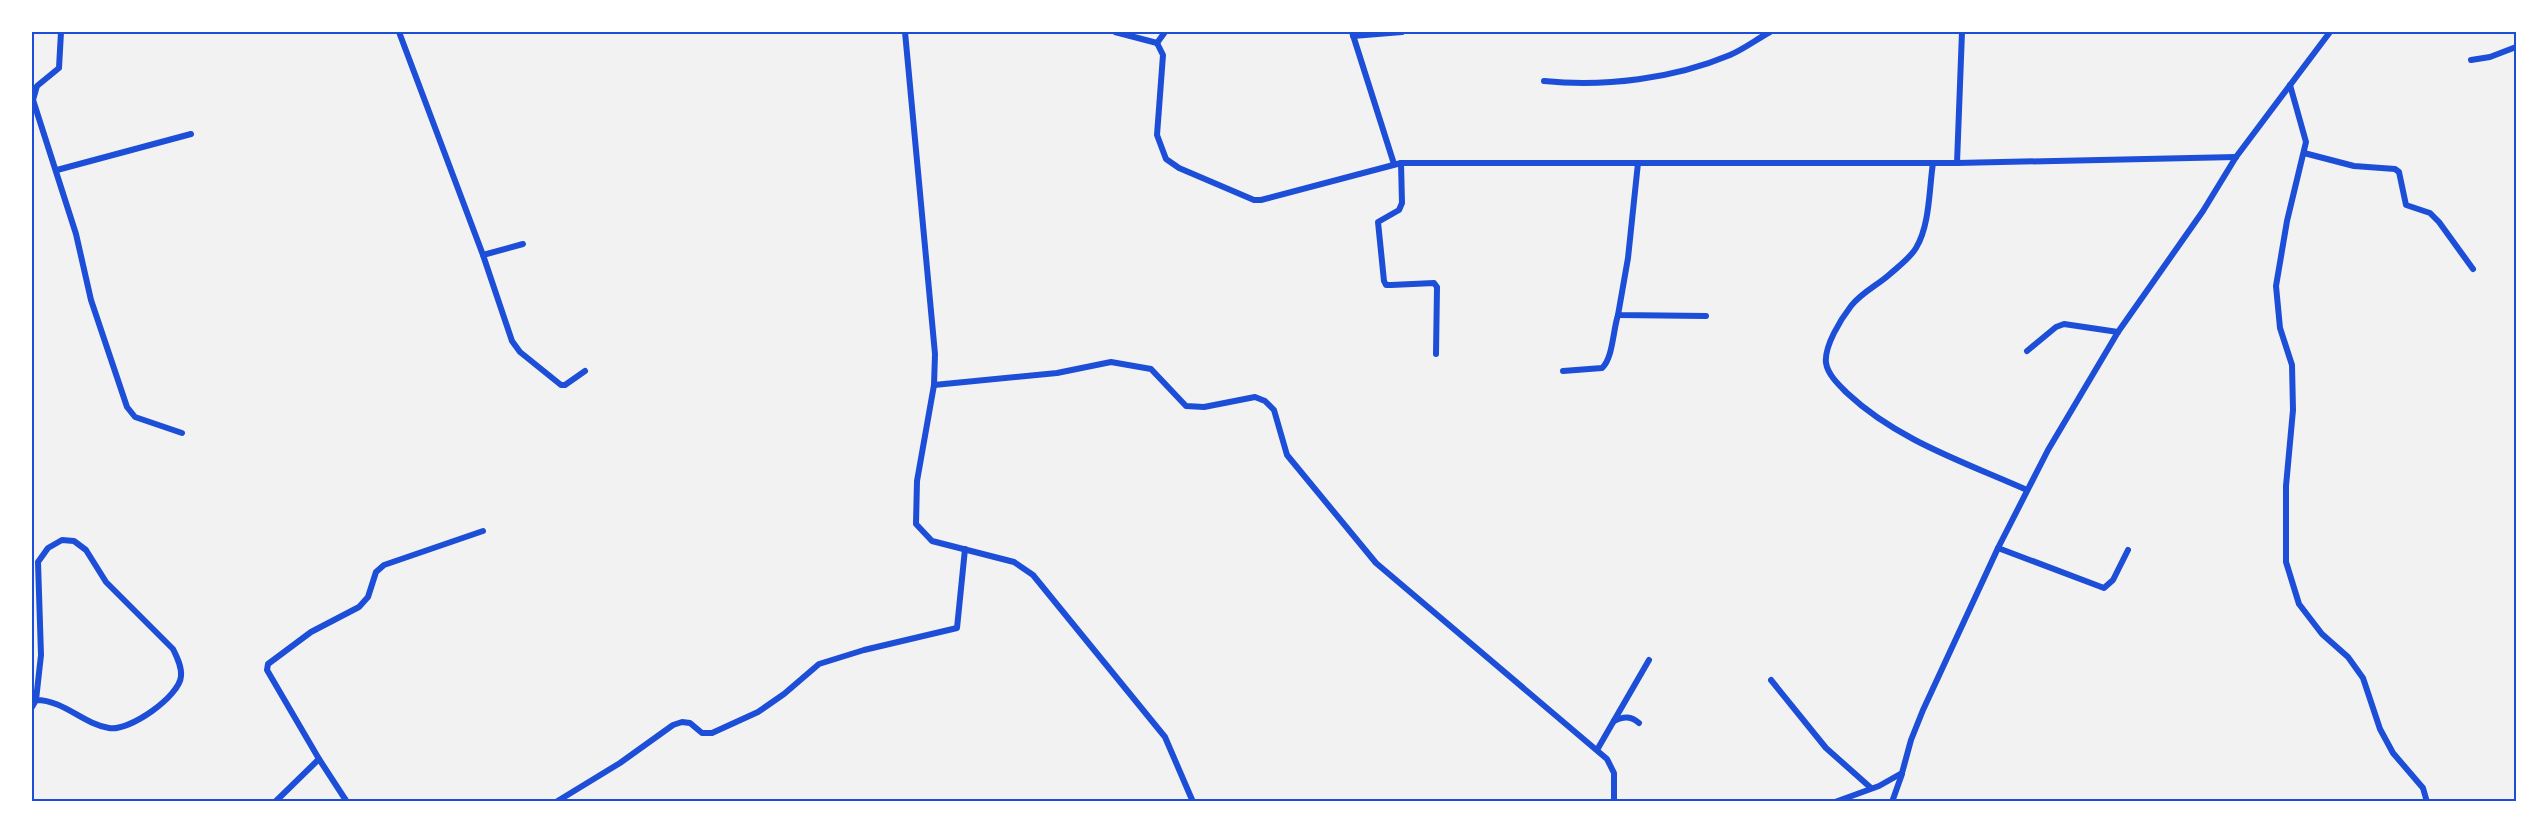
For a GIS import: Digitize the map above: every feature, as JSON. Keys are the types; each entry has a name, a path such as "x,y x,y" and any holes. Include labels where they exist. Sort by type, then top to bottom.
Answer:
{"street":[{"path":"61,32 59,69 37,86 33,93 76,234 91,300 127,407 135,417 182,433"},
{"path":"399,32 483,255 512,341 520,352 561,385 585,371"},
{"path":"905,32 935,354 934,385 917,481 916,524 932,541 1014,562 1033,575 1165,738 1182,771 1193,801"},
{"path":"1115,32 1157,44 1163,55 1157,135 1166,159 1179,168 1249,198 1261,200 1398,164 1957,163 2236,157"},
{"path":"1157,44 1165,32"},
{"path":"1402,32 1352,34 1398,164 1402,203 1399,210 1378,222 1384,281 1386,285 1426,282 1434,283 1437,287 1436,354"},
{"path":"1544,81 1574,84 1643,78 1685,71 1732,54 1770,32"},
{"path":"1957,163 1962,32"},
{"path":"1892,801 1923,710 2027,490 2118,332 2203,211 2236,157 2330,32"},
{"path":"2471,60 2490,57 2517,46"},
{"path":"2290,85 2306,142 2287,221 2276,286 2280,328 2292,365 2293,410 2286,486 2286,562 2299,604 2322,634 2348,657 2363,678 2380,729 2393,753 2423,788 2427,801"},
{"path":"57,170 191,134"},
{"path":"2304,153 2354,166 2395,169 2399,172 2406,205 2430,213 2473,269"},
{"path":"1563,371 1602,368 1611,351 1612,335 1618,315 1628,258 1638,163"},
{"path":"1933,163 1924,224 1917,246 1889,275 1860,297 1848,311 1828,348 1828,371 1863,408 1895,430 2027,490"},
{"path":"483,255 523,243"},
{"path":"1618,315 1706,316"},
{"path":"2027,351 2056,327 2064,324 2118,332"},
{"path":"934,385 1057,373 1111,362 1151,369 1186,406 1204,407 1255,397 1265,400 1276,417 1287,455 1376,563 1597,750 1613,767 1614,801"},
{"path":"347,801 319,759 267,670 268,664 311,632 359,607 368,597 376,572 384,565 483,531"},
{"path":"32,707 36,700 40,656 38,562 48,548 62,540 74,541 86,550 106,582 173,649 179,661 181,676 169,698 139,718 123,726 110,729 49,700 36,700"},
{"path":"1998,548 2104,588 2113,580 2128,550"},
{"path":"556,801 620,763 673,724 690,723 702,733 712,733 758,712 784,694 819,664 864,650 957,628 965,549"},
{"path":"1597,750 1649,660"},
{"path":"1771,680 1826,748 1871,788"},
{"path":"1614,722 1623,717 1634,718 1640,723"},
{"path":"275,801 319,759"},
{"path":"1835,801 1871,788 1902,773"}]}
